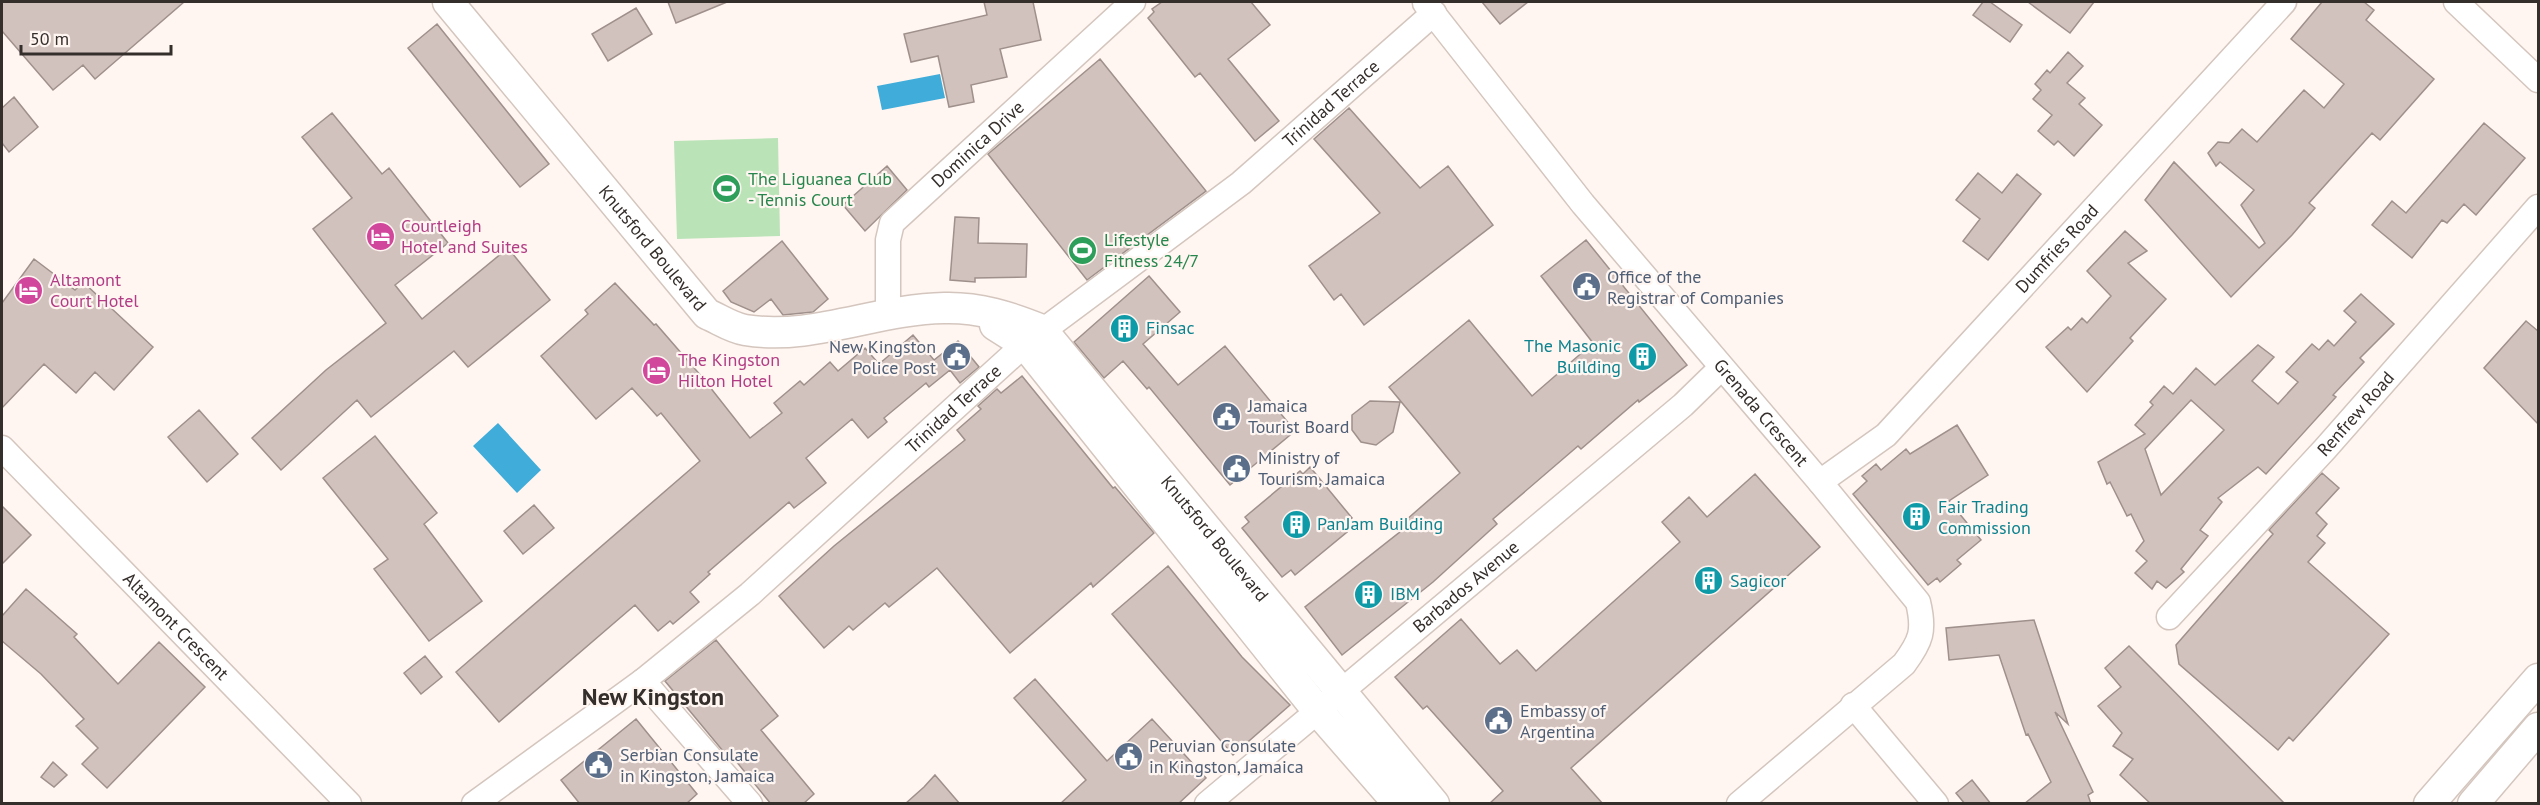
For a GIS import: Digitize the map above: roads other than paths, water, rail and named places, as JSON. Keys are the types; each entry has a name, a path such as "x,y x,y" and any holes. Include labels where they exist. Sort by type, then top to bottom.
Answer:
{"main road":[{"name":"Knutsford Boulevard","path":"448,2 707,314 743,330 792,333 888,314 946,308 994,312 1033,337 1329,702 1400,804"},
{"path":"2429,804 2538,679"},
{"name":"Knutsford Boulevard","path":"1329,702 1434,804"},
{"path":"2473,804 2538,728"}],"street":[{"name":"Dominica Drive","path":"888,314 888,240 892,223 1132,2"},
{"name":"Dumfries Road","path":"1821,482 1886,435 2284,2"},
{"path":"2456,2 2538,80"},
{"name":"Grenada Crescent","path":"1429,8 1576,195 1821,482 1918,602 1923,621 1919,643 1904,664 1739,804"},
{"name":"Trinidad Terrace","path":"474,804 643,681 750,594 1033,337 1241,183 1429,8"},
{"name":"Renfrew Road","path":"2169,617 2325,449 2538,207"},
{"name":"Barbados Avenue","path":"1207,804 1683,405 1722,368"},
{"name":"Altamont Crescent","path":"2,448 349,804"},
{"path":"643,681 750,804"},
{"path":"1853,705 1936,804"}],"water":[{"path":"940,74 945,98 882,110 877,86"},
{"path":"498,423 541,470 517,493 473,446"}],"place":[{"name":"The Liguanea Club - Tennis Court","path":"727,189"},
{"name":"Courtleigh Hotel and Suites","path":"380,236"},
{"name":"Lifestyle Fitness 24/7","path":"1083,250"},
{"name":"Office of the Registrar of Companies","path":"1586,287"},
{"name":"Altamont Court Hotel","path":"29,290"},
{"name":"Finsac","path":"1125,328"},
{"name":"The Masonic Building","path":"1642,356"},
{"name":"New Kingston Police Post","path":"957,357"},
{"name":"The Kingston Hilton Hotel","path":"657,370"},
{"name":"Jamaica Tourist Board","path":"1227,416"},
{"name":"Ministry of Tourism, Jamaica","path":"1237,468"},
{"name":"Fair Trading Commission","path":"1917,517"},
{"name":"PanJam Building","path":"1296,524"},
{"name":"Sagicor","path":"1709,581"},
{"name":"IBM","path":"1369,594"},
{"name":"Embassy of Argentina","path":"1499,721"},
{"name":"Peruvian Consulate in Kingston, Jamaica","path":"1128,756"},
{"name":"Serbian Consulate in Kingston, Jamaica","path":"599,765"}],"district":[{"name":"New Kingston","path":"653,697"}]}
